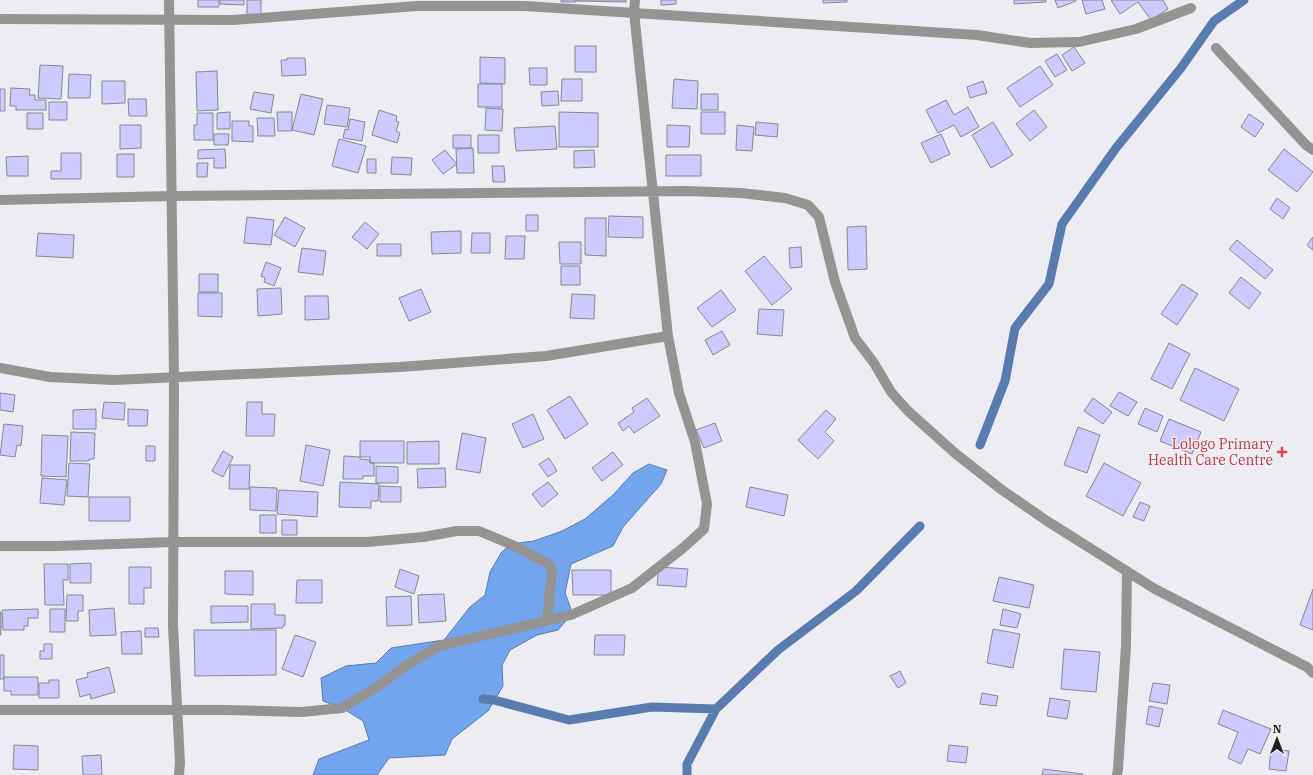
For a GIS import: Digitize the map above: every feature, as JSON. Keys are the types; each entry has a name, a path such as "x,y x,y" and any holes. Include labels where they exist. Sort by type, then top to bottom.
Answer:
{"street":[{"path":"169,0 174,376 173,626 180,763 179,775"},
{"path":"0,710 227,710 302,712 342,708 438,646 571,615 632,588 683,548 704,529 707,504 694,442 679,393 668,336 634,12 635,0"},
{"path":"0,19 232,20 417,6 525,6 977,35 1030,43 1079,42 1136,28 1191,8"},
{"path":"1216,48 1306,145 1313,150"},
{"path":"0,200 172,196 687,191 741,192 785,198 808,205 819,217 835,282 855,338 874,363 891,392 904,406 956,454 1002,490 1047,521 1155,589 1307,667 1313,673"},
{"path":"0,368 50,377 114,380 174,376 400,367 546,356 668,336"},
{"path":"0,546 57,546 174,542 366,542 423,537 457,531 479,531 522,549 549,564 552,569 547,621"},
{"path":"1117,775 1126,646 1127,572"}],"water":[{"path":"649,464 667,470 661,484 623,527 613,546 571,564 565,593 571,609 571,615 558,630 537,635 510,650 502,665 503,686 488,711 452,739 445,755 389,758 377,775 313,775 319,759 369,740 363,721 342,708 323,701 321,678 346,666 376,663 391,648 444,640 470,607 485,595 490,572 501,553 510,544 534,541 562,531 585,519 613,495 633,473"}],"building":[{"path":"198,0 219,0 219,7 198,7"},
{"path":"220,0 244,0 244,5 220,4"},
{"path":"247,0 261,0 261,16 247,16"},
{"path":"561,0 576,0 576,2 561,2"},
{"path":"626,0 626,2 576,1"},
{"path":"661,0 676,0 676,4 661,5"},
{"path":"823,0 847,0 847,2 823,3"},
{"path":"1014,0 1046,0 1046,2 1014,4"},
{"path":"1055,0 1076,0 1076,1 1058,8"},
{"path":"1082,0 1102,0 1105,9 1086,14"},
{"path":"1111,0 1163,0 1168,9 1151,20 1138,2 1120,14"},
{"path":"575,46 596,46 596,72 575,72"},
{"path":"1074,47 1085,63 1072,71 1062,55"},
{"path":"1057,54 1067,70 1055,77 1045,61"},
{"path":"480,57 505,58 505,84 480,83"},
{"path":"287,58 305,58 306,75 282,76 281,60 287,60"},
{"path":"40,65 63,66 61,99 38,98"},
{"path":"1040,66 1053,85 1020,107 1007,88"},
{"path":"529,68 547,68 547,85 530,85"},
{"path":"217,71 218,110 197,111 196,72"},
{"path":"69,74 91,75 90,98 68,98"},
{"path":"562,79 582,79 582,101 561,101"},
{"path":"674,79 698,81 697,109 672,108"},
{"path":"102,81 125,81 125,103 102,104"},
{"path":"983,81 987,93 970,98 967,87"},
{"path":"478,84 502,84 502,107 478,107"},
{"path":"11,88 30,89 29,95 35,95 35,100 46,100 46,110 16,110 16,106 10,106"},
{"path":"0,89 5,89 5,111 0,111"},
{"path":"558,91 559,105 542,106 541,92"},
{"path":"254,92 274,95 271,113 250,109"},
{"path":"301,94 323,99 314,135 292,130"},
{"path":"701,94 718,94 718,110 701,110"},
{"path":"128,99 146,99 147,116 129,116"},
{"path":"946,100 954,115 968,107 979,127 961,137 954,125 938,133 926,110"},
{"path":"49,102 67,102 67,120 49,120"},
{"path":"327,105 350,108 347,127 324,124"},
{"path":"486,108 503,109 502,131 485,130"},
{"path":"379,110 397,116 396,121 399,122 396,131 400,133 397,143 372,135"},
{"path":"1034,110 1047,127 1030,141 1016,124"},
{"path":"230,112 230,129 217,129 217,113"},
{"path":"277,112 292,112 292,131 278,131"},
{"path":"559,112 598,113 598,147 559,147"},
{"path":"701,112 725,112 725,134 701,134"},
{"path":"27,113 43,113 43,129 27,129"},
{"path":"197,113 213,113 213,140 194,140 194,125 197,125"},
{"path":"1249,114 1264,124 1255,137 1241,127"},
{"path":"257,118 274,118 275,136 258,136"},
{"path":"350,119 365,122 362,141 343,138 345,129 348,130"},
{"path":"232,121 249,121 249,126 253,126 253,142 232,141"},
{"path":"756,122 778,124 777,137 755,135"},
{"path":"993,122 1013,155 991,168 972,135"},
{"path":"120,125 141,125 141,148 120,149"},
{"path":"667,125 690,126 689,147 667,147"},
{"path":"737,125 754,127 752,151 736,150"},
{"path":"555,126 557,149 516,151 514,128"},
{"path":"214,134 229,134 228,145 214,145"},
{"path":"941,134 950,154 931,163 921,143"},
{"path":"453,135 471,135 471,148 453,148"},
{"path":"478,135 499,135 499,153 478,153"},
{"path":"339,139 366,146 358,173 332,166"},
{"path":"473,148 474,173 457,173 456,149"},
{"path":"225,149 226,168 214,168 214,158 198,159 198,150"},
{"path":"1284,149 1313,172 1297,192 1268,170"},
{"path":"445,150 457,164 443,174 432,160"},
{"path":"594,150 595,167 574,168 574,151"},
{"path":"61,153 81,153 81,179 51,179 51,171 61,171"},
{"path":"117,154 134,154 134,177 117,177"},
{"path":"666,155 701,155 701,176 666,176"},
{"path":"28,156 28,176 7,176 6,157"},
{"path":"392,157 412,158 411,175 391,174"},
{"path":"367,159 376,159 376,173 367,173"},
{"path":"197,163 208,163 207,177 197,177"},
{"path":"492,166 504,166 505,182 493,182"},
{"path":"1277,198 1290,208 1283,219 1270,209"},
{"path":"526,215 538,215 538,231 526,231"},
{"path":"609,216 643,217 643,238 608,237"},
{"path":"247,217 274,220 271,245 244,243"},
{"path":"285,217 305,228 295,247 274,235"},
{"path":"585,218 606,218 606,256 585,255"},
{"path":"365,222 379,234 367,249 352,237"},
{"path":"866,226 867,269 848,270 847,227"},
{"path":"461,231 461,253 432,254 431,232"},
{"path":"38,233 74,235 73,258 36,256"},
{"path":"472,233 490,233 490,253 471,253"},
{"path":"506,236 525,236 524,259 505,259"},
{"path":"1313,237 1313,250 1307,245"},
{"path":"1237,240 1273,270 1265,279 1229,249"},
{"path":"559,242 581,242 581,264 560,264"},
{"path":"377,244 401,244 401,256 377,256"},
{"path":"801,247 802,267 790,268 789,248"},
{"path":"302,248 326,251 323,275 298,272"},
{"path":"764,256 792,289 772,305 745,271"},
{"path":"266,262 281,268 274,286 264,282 265,278 261,276"},
{"path":"561,266 580,266 580,285 561,285"},
{"path":"199,274 218,274 218,292 199,292"},
{"path":"1241,277 1261,293 1249,309 1229,293"},
{"path":"1182,284 1198,294 1177,325 1161,314"},
{"path":"281,288 282,314 258,316 257,289"},
{"path":"421,289 431,312 409,321 399,298"},
{"path":"721,290 736,310 712,327 697,308"},
{"path":"198,293 222,293 222,317 198,316"},
{"path":"572,294 595,295 594,319 570,318"},
{"path":"305,296 328,296 329,319 305,320"},
{"path":"759,309 784,310 782,336 757,334"},
{"path":"722,331 730,345 713,355 705,340"},
{"path":"1169,343 1190,354 1172,389 1151,379"},
{"path":"1195,368 1239,389 1224,421 1180,400"},
{"path":"1119,392 1137,402 1128,416 1110,406"},
{"path":"0,393 15,395 13,412 0,410"},
{"path":"570,396 588,424 565,439 547,410"},
{"path":"647,398 660,416 634,433 629,426 623,431 618,423 634,412 632,408"},
{"path":"1093,398 1112,412 1103,424 1084,411"},
{"path":"104,402 125,403 124,420 102,418"},
{"path":"247,402 262,402 262,414 275,414 274,436 246,436"},
{"path":"1145,408 1163,416 1157,432 1138,424"},
{"path":"96,409 96,429 73,429 73,410"},
{"path":"128,409 148,410 147,426 128,426"},
{"path":"826,410 836,419 825,432 834,441 818,459 798,440"},
{"path":"533,414 544,439 523,448 512,424"},
{"path":"1169,419 1201,432 1192,454 1160,441"},
{"path":"715,423 722,441 704,448 696,430"},
{"path":"4,424 23,426 21,446 17,445 15,457 0,455"},
{"path":"1078,427 1100,435 1087,473 1064,465"},
{"path":"71,432 95,433 94,459 89,459 89,461 70,461"},
{"path":"462,433 486,438 480,473 456,469"},
{"path":"42,435 68,436 66,477 41,476"},
{"path":"360,441 404,441 404,463 370,463 370,457 360,457"},
{"path":"439,441 439,464 407,464 407,442"},
{"path":"306,445 330,450 323,486 300,481"},
{"path":"146,446 155,446 155,461 146,461"},
{"path":"223,451 233,457 223,477 212,471"},
{"path":"613,452 623,465 602,481 592,468"},
{"path":"344,456 360,457 360,459 370,460 370,463 374,463 374,476 363,476 363,479 343,479"},
{"path":"549,458 557,471 548,477 539,464"},
{"path":"69,463 90,464 88,497 67,496"},
{"path":"1104,463 1141,483 1123,516 1086,496"},
{"path":"230,465 250,465 249,489 229,489"},
{"path":"376,466 398,467 398,483 376,483"},
{"path":"445,468 446,487 418,488 417,469"},
{"path":"42,478 67,480 64,505 40,503"},
{"path":"340,482 379,484 378,501 371,501 371,508 339,507"},
{"path":"548,482 558,494 542,507 532,494"},
{"path":"380,486 401,487 401,502 380,502"},
{"path":"250,487 277,488 276,511 250,510"},
{"path":"750,487 788,495 784,516 746,507"},
{"path":"279,490 318,492 317,517 277,514"},
{"path":"89,497 130,497 130,521 89,521"},
{"path":"1140,502 1150,506 1144,521 1133,517"},
{"path":"260,515 276,515 276,533 260,533"},
{"path":"282,520 297,520 297,535 282,535"},
{"path":"91,563 91,583 70,583 70,564"},
{"path":"44,564 68,564 68,580 63,580 64,605 45,605"},
{"path":"129,567 151,567 151,588 144,588 144,604 129,604"},
{"path":"659,567 688,569 686,587 657,585"},
{"path":"400,569 419,576 414,594 395,587"},
{"path":"572,570 611,570 611,595 573,595"},
{"path":"225,571 253,571 253,595 225,594"},
{"path":"999,577 1034,585 1029,608 993,601"},
{"path":"297,580 322,580 322,603 296,603"},
{"path":"1313,589 1313,630 1300,625"},
{"path":"444,594 446,621 419,623 418,595"},
{"path":"67,595 83,595 83,611 78,611 78,621 66,621"},
{"path":"411,596 412,625 387,626 386,597"},
{"path":"251,604 275,604 275,615 285,615 285,625 283,628 251,629"},
{"path":"211,606 248,606 248,622 211,623"},
{"path":"114,608 116,635 90,636 89,610"},
{"path":"38,609 38,618 28,618 28,626 24,626 24,630 3,630 2,610"},
{"path":"50,609 65,609 65,632 50,632"},
{"path":"1003,609 1021,614 1017,628 1000,625"},
{"path":"1,612 1,635 0,635"},
{"path":"145,628 158,628 159,637 145,637"},
{"path":"993,629 1020,634 1013,668 987,663"},
{"path":"194,630 276,630 276,675 195,676"},
{"path":"141,631 142,654 122,654 121,632"},
{"path":"295,635 316,642 303,677 282,669"},
{"path":"595,635 625,635 624,655 594,655"},
{"path":"44,644 52,644 52,659 40,659 40,651 44,651"},
{"path":"1064,649 1100,652 1096,692 1061,689"},
{"path":"0,655 4,655 4,679 0,679"},
{"path":"109,667 115,692 91,699 90,694 80,697 76,680 88,677 87,673"},
{"path":"900,671 906,683 898,688 890,676"},
{"path":"4,677 38,677 38,695 11,695 11,691 4,691"},
{"path":"49,680 59,680 59,698 39,698 39,683 49,683"},
{"path":"1153,683 1170,685 1167,704 1149,701"},
{"path":"982,693 998,696 996,706 980,704"},
{"path":"1050,698 1070,701 1067,719 1047,716"},
{"path":"1149,706 1163,709 1159,727 1146,724"},
{"path":"1223,710 1271,729 1260,754 1248,749 1241,764 1228,758 1238,732 1218,724"},
{"path":"14,745 38,746 38,770 13,769"},
{"path":"949,745 968,747 966,763 947,761"},
{"path":"1271,749 1289,751 1286,771 1269,769"},
{"path":"101,755 102,775 83,775 82,756"},
{"path":"1043,769 1083,774 1083,775 1042,775"}],"waterway":[{"path":"980,445 1005,381 1015,328 1049,284 1062,224 1116,148 1181,68 1214,21 1244,0"},
{"path":"687,775 687,764 716,709 778,650 856,591 920,526"},
{"path":"483,699 494,700 569,720 652,707 716,709"}],"place":[{"name":"Lologo Primary Health Care Centre","path":"1282,452"}]}
